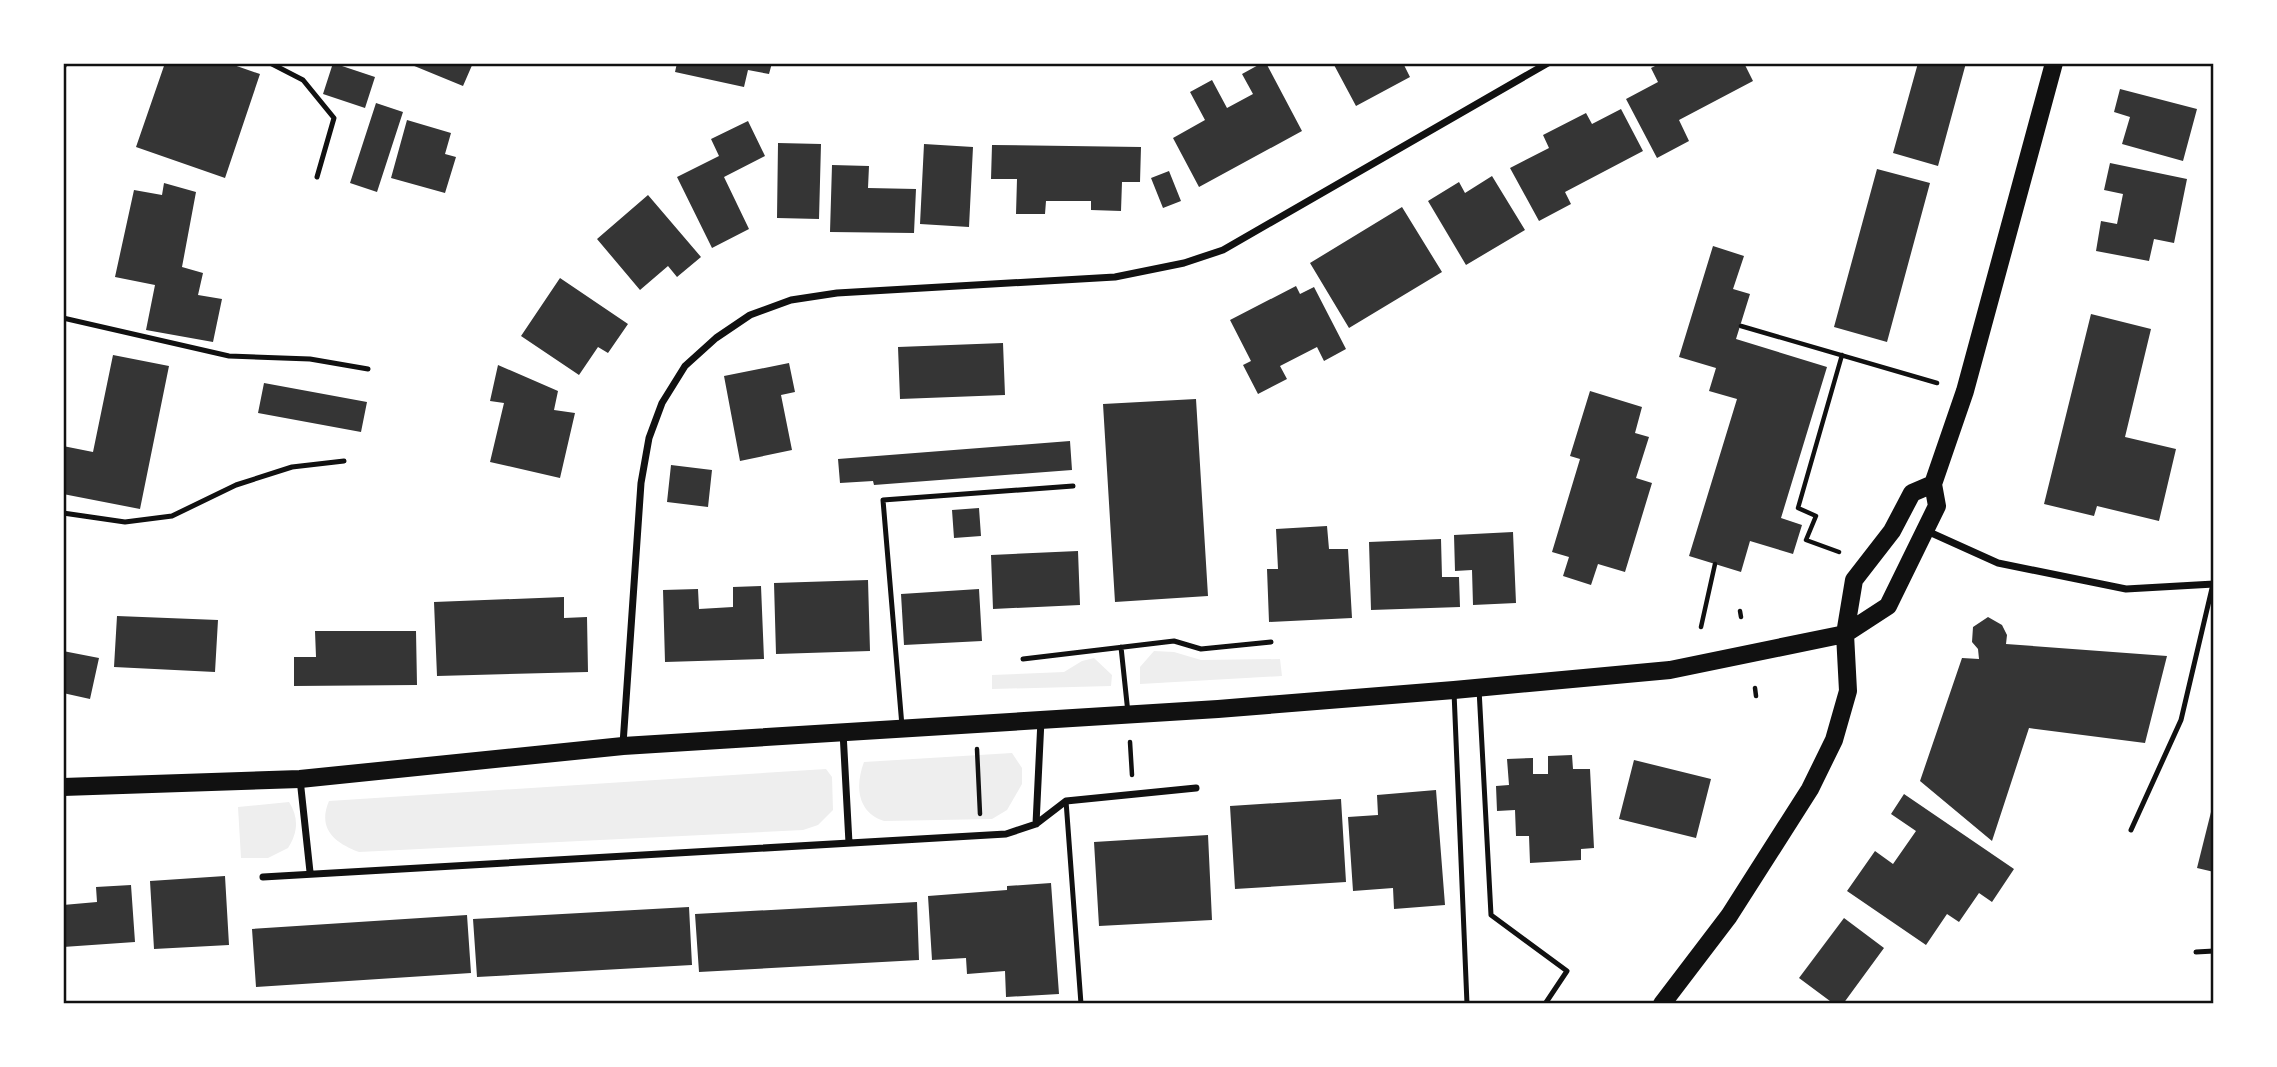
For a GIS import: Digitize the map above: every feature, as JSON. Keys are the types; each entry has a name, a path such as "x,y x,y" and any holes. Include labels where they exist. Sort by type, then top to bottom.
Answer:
{"main road":[{"path":"63,787 300,779 623,746 1218,709 1478,688 1670,670 1845,634 1888,606 1937,506 1933,484 1965,391 2054,63"},
{"path":"1662,1004 1729,916 1810,789 1834,740 1848,691 1845,634 1854,580 1892,531 1912,493 1933,484"}],"street":[{"path":"623,746 641,483 649,438 662,403 685,366 716,338 750,315 791,300 837,293 1115,277 1184,263 1223,250 1548,63"},
{"path":"1927,531 1998,563 2126,589 2214,584"},
{"path":"1036,824 1041,718"},
{"path":"843,732 849,843"},
{"path":"300,779 310,872"},
{"path":"263,877 310,872 1006,834 1036,824 1066,801 1196,788"}],"lane":[{"path":"270,63 303,80 334,118 317,177"},
{"path":"63,318 229,356 310,359 368,369"},
{"path":"63,513 125,522 173,516 247,481 292,467 344,461"},
{"path":"902,728 883,500 1073,486"},
{"path":"2132,830 2181,720 2214,584"},
{"path":"1023,659 1174,641 1201,649 1271,642"},
{"path":"1121,647 1128,713"},
{"path":"1478,688 1491,915 1567,971 1545,1004"},
{"path":"1454,690 1467,1004"},
{"path":"1066,801 1081,1004"},
{"path":"2196,952 2214,951"}],"path":[{"path":"1741,326 1937,383"},
{"path":"1805,540 1816,516 1798,508 1842,355"},
{"path":"1798,539 1839,552"},
{"path":"1701,627 1714,564"},
{"path":"1755,688 1756,696"},
{"path":"1128,713 1133,793"},
{"path":"976,723 981,835"}],"shaded area":[{"path":"1154,651 1174,652 1201,660 1280,659 1282,676 1140,684 1140,667"},
{"path":"1094,658 1112,675 1111,686 992,689 992,675 1064,672 1082,661"},
{"path":"1012,753 1022,768 1022,784 1007,810 992,819 884,821 868,811 860,797 864,762"},
{"path":"826,769 832,777 833,810 818,825 803,830 359,852 342,844 330,834 325,820 329,801"},
{"path":"289,802 296,825 288,848 268,858 241,858 238,807"}],"building":[{"path":"165,63 228,63 260,74 225,178 136,147"},
{"path":"333,63 375,77 365,108 323,94"},
{"path":"407,63 473,63 463,86"},
{"path":"677,63 772,63 769,74 748,70 744,87 675,72"},
{"path":"1266,63 1302,131 1199,187 1173,138 1205,120 1190,92 1212,80 1227,108 1253,94 1242,74"},
{"path":"1333,63 1403,63 1410,77 1356,106"},
{"path":"1661,63 1744,63 1753,81 1679,120 1689,141 1657,158 1626,99 1658,82 1651,68"},
{"path":"1918,63 1966,63 1938,166 1893,153"},
{"path":"2120,89 2197,109 2183,161 2122,144 2130,117 2114,112"},
{"path":"376,103 403,112 377,192 350,183"},
{"path":"1621,109 1643,151 1565,192 1571,204 1539,221 1510,168 1549,148 1543,135 1586,113 1592,124"},
{"path":"407,120 451,133 445,154 456,157 445,193 391,178"},
{"path":"748,121 765,156 724,177 749,229 712,248 677,177 719,156 711,139"},
{"path":"778,143 821,144 819,219 777,218"},
{"path":"924,144 973,147 969,227 920,224"},
{"path":"992,145 1141,147 1140,182 1122,182 1121,211 1091,210 1091,201 1046,201 1045,214 1016,214 1017,179 991,179"},
{"path":"2110,163 2187,179 2174,243 2154,239 2149,261 2096,251 2101,221 2117,224 2123,194 2104,190"},
{"path":"832,165 869,166 868,188 916,189 914,233 830,232"},
{"path":"1877,169 1930,183 1887,342 1834,327"},
{"path":"1169,171 1181,201 1163,208 1151,178"},
{"path":"1492,176 1525,230 1466,265 1428,201 1459,182 1465,193"},
{"path":"164,183 196,192 182,267 203,273 198,295 222,299 213,342 146,330 155,285 115,277 134,190 162,195"},
{"path":"648,195 701,257 677,277 668,266 640,290 597,239"},
{"path":"1402,207 1442,272 1349,328 1310,263"},
{"path":"1713,246 1744,256 1733,289 1750,294 1736,339 1827,367 1781,518 1802,525 1793,554 1750,541 1741,572 1689,556 1737,399 1709,391 1716,368 1679,357"},
{"path":"560,278 628,324 608,353 598,347 579,375 521,336"},
{"path":"1296,286 1300,294 1314,287 1346,349 1324,361 1317,347 1280,366 1287,379 1258,394 1243,365 1251,361 1230,320"},
{"path":"2091,314 2151,329 2125,437 2176,449 2159,521 2097,506 2094,516 2044,504"},
{"path":"1003,343 1005,395 900,399 898,347"},
{"path":"113,355 169,366 140,509 63,494 63,446 93,452"},
{"path":"789,363 795,392 781,395 792,450 740,461 724,376"},
{"path":"498,365 558,391 554,410 575,413 560,478 490,462 504,403 490,401"},
{"path":"264,383 367,402 361,432 258,413"},
{"path":"1590,391 1642,407 1635,433 1649,437 1636,478 1652,483 1625,572 1598,564 1591,585 1563,576 1569,557 1552,552 1580,459 1570,456"},
{"path":"1196,399 1208,596 1115,602 1103,404"},
{"path":"1070,441 1072,470 874,485 873,481 840,483 838,459"},
{"path":"671,465 712,470 708,507 667,502"},
{"path":"979,508 981,536 954,538 952,510"},
{"path":"1327,526 1329,549 1348,549 1352,618 1269,622 1267,569 1278,569 1276,529"},
{"path":"1513,532 1516,603 1473,605 1472,570 1455,571 1454,535"},
{"path":"1441,539 1442,577 1459,577 1460,607 1371,610 1369,542"},
{"path":"1078,551 1080,605 993,609 991,555"},
{"path":"868,580 870,651 776,654 774,583"},
{"path":"761,586 764,659 665,662 663,590 698,589 699,609 733,607 733,587"},
{"path":"979,589 982,641 904,645 901,594"},
{"path":"564,597 564,618 587,617 588,672 437,676 434,602"},
{"path":"117,616 218,620 215,672 114,667"},
{"path":"1988,617 2002,625 2007,635 2006,644 2167,656 2145,743 2029,728 1992,841 1920,781 1962,658 1979,659 1978,649 1972,642 1973,627"},
{"path":"315,631 416,631 417,685 294,686 294,657 316,657"},
{"path":"63,651 99,658 90,699 63,693"},
{"path":"1572,755 1573,769 1590,769 1594,848 1581,849 1581,860 1530,863 1529,836 1516,836 1515,810 1497,811 1496,786 1509,785 1507,759 1533,758 1533,774 1548,774 1548,756"},
{"path":"1634,760 1711,779 1696,838 1619,819"},
{"path":"1436,790 1445,905 1394,909 1393,888 1353,891 1348,817 1378,815 1377,795"},
{"path":"1904,794 2014,869 1992,902 1979,893 1959,922 1947,914 1926,945 1847,891 1875,851 1893,864 1916,831 1891,814"},
{"path":"1341,799 1346,882 1235,889 1230,806"},
{"path":"2214,804 2214,872 2197,868"},
{"path":"1208,835 1212,920 1099,926 1094,842"},
{"path":"225,876 229,945 154,949 150,881"},
{"path":"1051,883 1059,994 1006,997 1005,971 967,974 966,958 932,960 928,896 1007,890 1007,886"},
{"path":"131,885 135,942 63,947 63,905 97,902 96,887"},
{"path":"917,902 919,960 699,972 695,914"},
{"path":"689,907 692,965 477,977 473,919"},
{"path":"467,915 471,973 256,987 252,929"},
{"path":"1844,918 1884,948 1843,1004 1834,1004 1799,978"}]}
